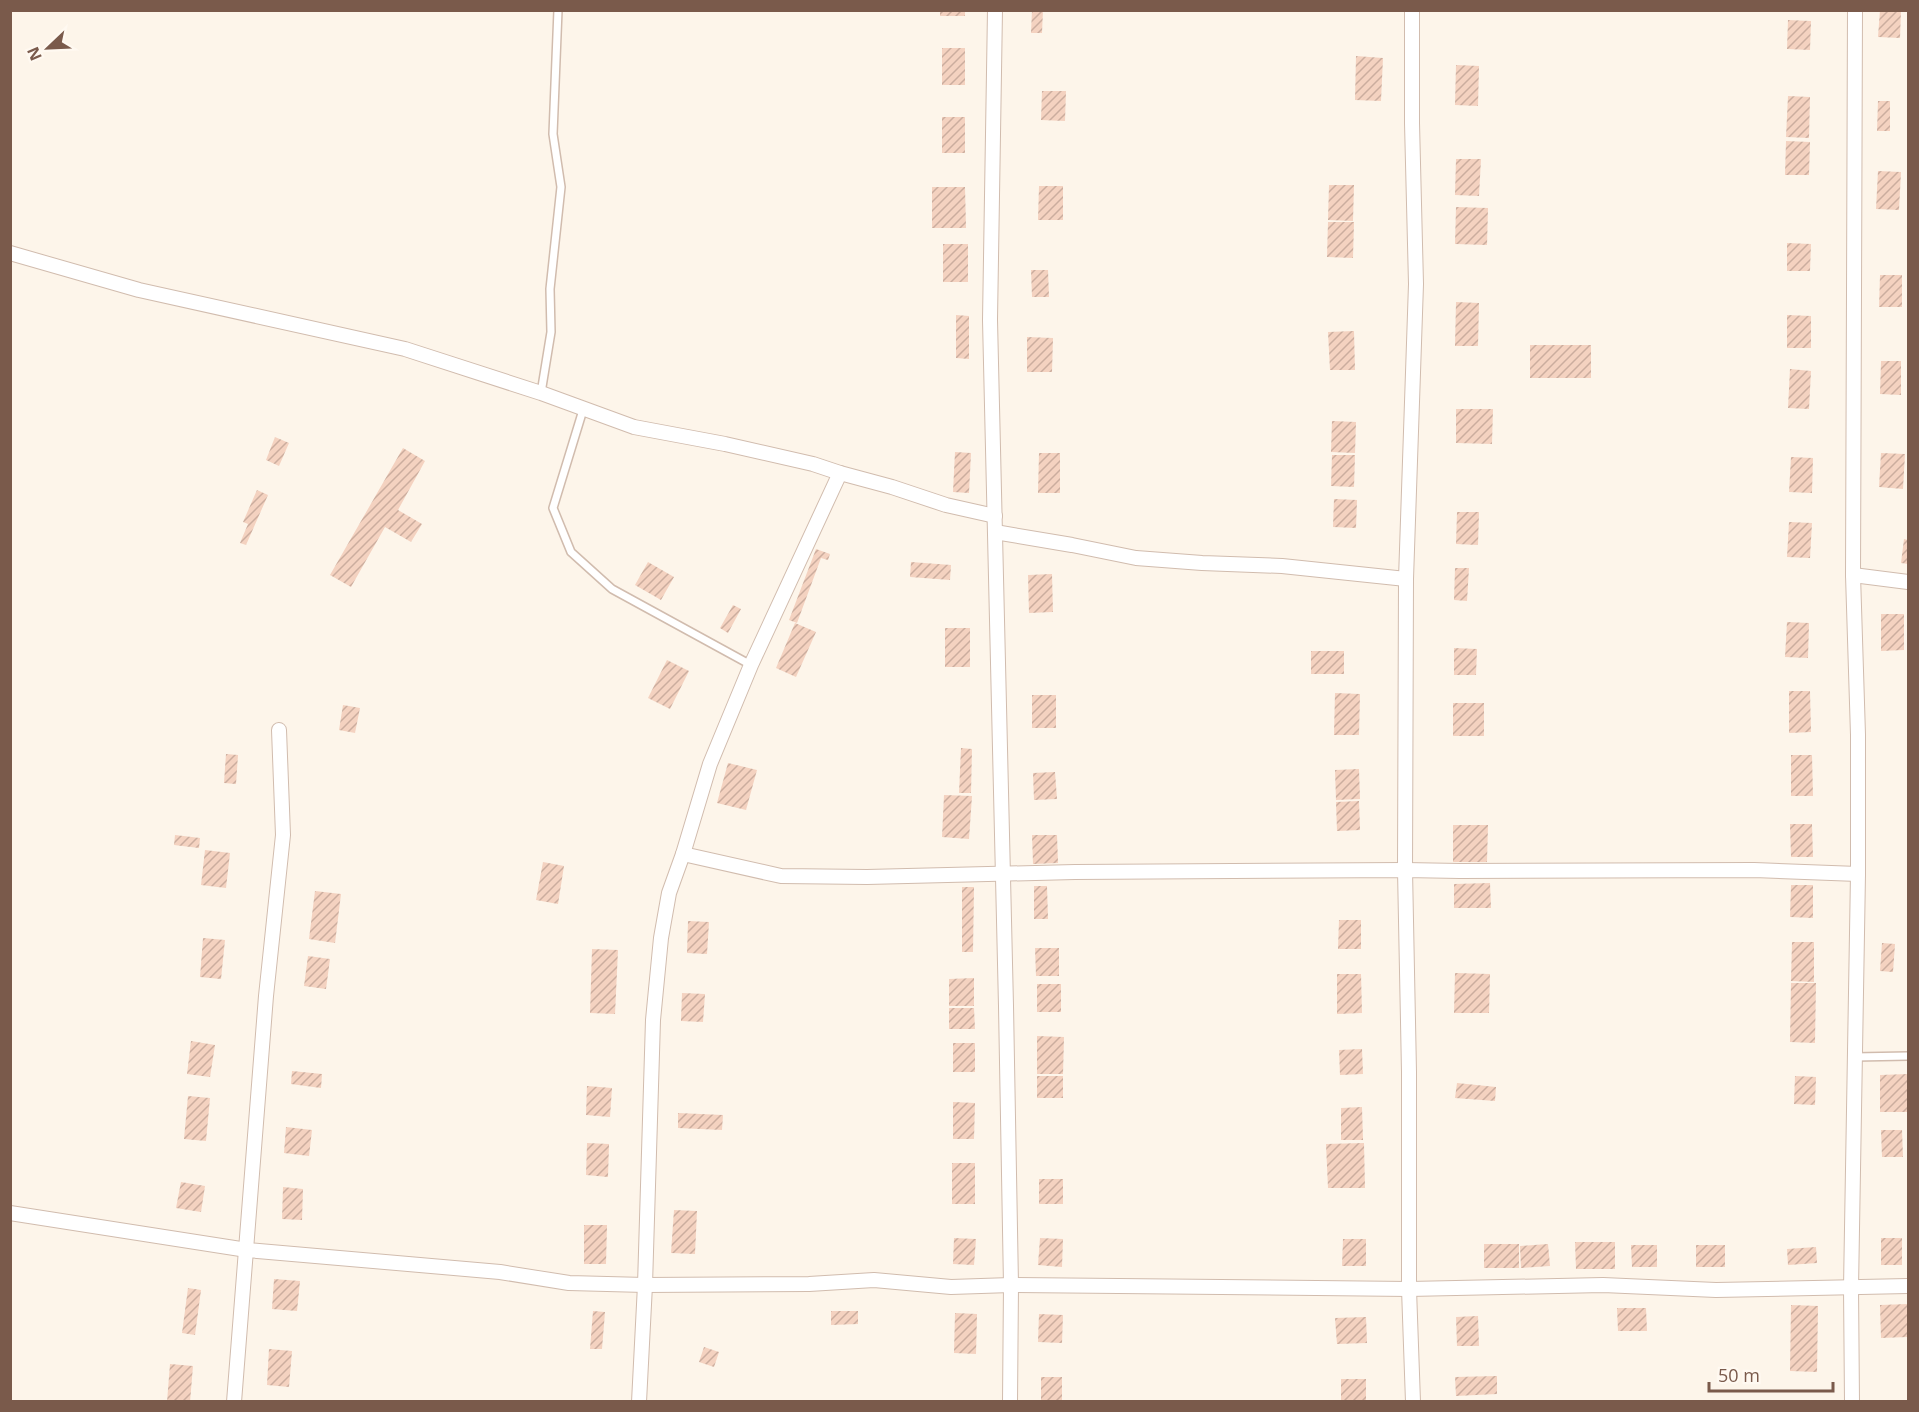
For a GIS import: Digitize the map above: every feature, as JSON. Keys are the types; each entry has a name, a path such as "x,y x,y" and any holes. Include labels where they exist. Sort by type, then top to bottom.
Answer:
{"street":[{"path":"995,10 990,320 1011,1285 1010,1401"},
{"path":"1412,10 1416,284 1406,579 1405,870 1409,1072 1409,1289 1413,1401"},
{"path":"1852,1401 1851,1288 1858,874 1853,575 1855,10"},
{"path":"10,253 139,290 405,349 541,393 634,427 813,464 946,505 995,516"},
{"path":"639,1401 654,1008 661,938 669,893 710,764 751,665 840,473"},
{"path":"995,532 1136,558 1282,566 1406,579"},
{"path":"1853,575 1908,582"},
{"path":"234,1401 266,996 282,836 279,730"},
{"path":"683,854 781,876 867,877 1075,872 1405,870 1754,870 1858,874"},
{"path":"10,1213 247,1250 500,1272 569,1283 809,1284 874,1280 951,1287 1011,1285 1409,1289 1604,1285 1716,1290 1908,1286"}],"lane":[{"path":"541,393 551,332 550,289 561,187 553,134 558,10"},
{"path":"583,410 553,508 571,552 612,590 751,665"},
{"path":"1855,1057 1908,1056"}],"building":[{"path":"940,10 965,10 965,16 940,16"},
{"path":"1032,10 1043,10 1042,33 1031,33"},
{"path":"1880,10 1901,10 1900,38 1878,37"},
{"path":"1788,20 1811,21 1810,50 1787,49"},
{"path":"942,48 965,48 965,85 942,85"},
{"path":"1356,56 1383,58 1381,101 1355,100"},
{"path":"1456,65 1479,66 1478,106 1455,105"},
{"path":"1042,91 1066,91 1065,121 1041,120"},
{"path":"1788,96 1810,97 1809,138 1786,137"},
{"path":"1878,101 1890,101 1890,131 1877,131"},
{"path":"942,117 965,117 965,153 942,153"},
{"path":"1786,141 1810,142 1809,175 1785,175"},
{"path":"1456,159 1481,159 1479,196 1455,195"},
{"path":"1878,171 1901,172 1899,210 1876,209"},
{"path":"1329,185 1354,185 1353,221 1328,220"},
{"path":"1039,186 1063,186 1063,220 1038,220"},
{"path":"932,187 965,187 966,228 932,228"},
{"path":"1456,207 1488,208 1487,245 1455,244"},
{"path":"1328,222 1354,222 1353,258 1327,257"},
{"path":"1787,243 1811,244 1810,271 1787,271"},
{"path":"943,244 968,244 968,282 943,282"},
{"path":"1031,270 1048,270 1049,297 1032,297"},
{"path":"1880,275 1902,275 1902,307 1879,307"},
{"path":"1456,302 1479,303 1478,346 1455,346"},
{"path":"956,315 969,316 969,359 956,358"},
{"path":"1787,315 1811,316 1811,348 1787,348"},
{"path":"1354,331 1355,370 1330,370 1328,332"},
{"path":"1027,337 1053,338 1052,372 1027,372"},
{"path":"1530,345 1591,345 1591,378 1530,378"},
{"path":"1881,361 1901,361 1901,395 1880,394"},
{"path":"1790,369 1811,371 1809,409 1788,408"},
{"path":"1456,409 1493,409 1492,444 1456,443"},
{"path":"1332,421 1356,422 1355,453 1331,452"},
{"path":"275,437 289,443 279,466 266,460"},
{"path":"403,448 425,461 398,510 422,524 411,542 385,527 351,587 330,575"},
{"path":"955,452 971,453 969,493 953,492"},
{"path":"1039,453 1060,453 1060,493 1038,493"},
{"path":"1881,453 1905,454 1903,489 1879,487"},
{"path":"1332,455 1355,455 1354,487 1331,486"},
{"path":"1791,457 1813,458 1812,493 1789,492"},
{"path":"257,490 268,495 246,545 240,543 248,524 243,522"},
{"path":"1334,499 1357,500 1356,528 1333,527"},
{"path":"1457,512 1479,512 1478,545 1456,544"},
{"path":"1789,522 1812,523 1810,558 1787,557"},
{"path":"1904,539 1908,540 1908,564 1901,563"},
{"path":"816,549 830,554 828,560 821,558 797,623 789,620"},
{"path":"648,562 674,577 661,600 635,585"},
{"path":"911,562 951,565 950,580 910,577"},
{"path":"1455,568 1469,568 1467,601 1454,600"},
{"path":"1052,574 1053,612 1029,613 1028,575"},
{"path":"733,605 741,609 728,633 720,628"},
{"path":"1881,614 1904,614 1904,650 1881,651"},
{"path":"1787,622 1809,623 1808,658 1785,657"},
{"path":"795,623 816,632 796,677 776,668"},
{"path":"945,628 970,628 970,667 945,667"},
{"path":"1454,648 1477,649 1476,675 1454,675"},
{"path":"1311,651 1344,651 1344,674 1311,674"},
{"path":"667,660 689,671 670,709 648,698"},
{"path":"1789,691 1810,691 1811,732 1789,733"},
{"path":"1335,693 1360,694 1359,735 1334,735"},
{"path":"1032,695 1056,695 1056,728 1032,728"},
{"path":"1453,703 1484,703 1484,736 1453,736"},
{"path":"343,705 360,708 355,733 339,730"},
{"path":"961,748 972,749 971,793 959,793"},
{"path":"226,754 238,755 236,784 224,783"},
{"path":"1791,755 1812,755 1813,796 1791,796"},
{"path":"728,763 757,770 746,810 717,803"},
{"path":"1359,769 1360,799 1336,800 1335,770"},
{"path":"1055,772 1057,799 1034,800 1033,773"},
{"path":"944,795 972,796 969,839 942,837"},
{"path":"1359,801 1360,830 1337,831 1336,802"},
{"path":"1790,824 1812,824 1813,857 1791,857"},
{"path":"1453,825 1488,825 1487,862 1453,862"},
{"path":"175,835 200,838 199,848 174,845"},
{"path":"1032,835 1057,835 1058,863 1033,864"},
{"path":"205,850 230,853 226,888 201,885"},
{"path":"543,862 564,866 558,904 536,900"},
{"path":"1490,883 1491,908 1454,908 1454,884"},
{"path":"1791,885 1813,885 1813,918 1790,917"},
{"path":"1034,886 1047,886 1048,919 1034,919"},
{"path":"962,887 974,887 973,952 962,952"},
{"path":"315,891 341,894 335,943 309,939"},
{"path":"1339,920 1361,920 1361,949 1338,949"},
{"path":"688,921 709,922 707,954 687,953"},
{"path":"203,938 225,940 221,979 200,977"},
{"path":"1792,942 1814,942 1814,982 1791,981"},
{"path":"1882,943 1895,944 1893,972 1880,971"},
{"path":"1035,948 1059,948 1059,976 1036,976"},
{"path":"592,949 618,950 615,1014 590,1013"},
{"path":"308,956 330,959 326,989 304,986"},
{"path":"1455,973 1490,974 1489,1013 1454,1013"},
{"path":"1337,974 1361,974 1362,1013 1337,1014"},
{"path":"974,978 974,1006 949,1006 949,979"},
{"path":"1791,983 1816,983 1815,1043 1790,1042"},
{"path":"1037,984 1061,984 1061,1012 1037,1012"},
{"path":"682,993 705,994 703,1022 681,1021"},
{"path":"949,1008 974,1008 975,1029 949,1029"},
{"path":"1037,1036 1064,1037 1063,1074 1037,1074"},
{"path":"191,1041 215,1045 210,1077 187,1074"},
{"path":"953,1043 975,1043 975,1072 953,1072"},
{"path":"1362,1049 1363,1074 1340,1075 1339,1050"},
{"path":"292,1071 322,1074 321,1088 291,1084"},
{"path":"1908,1074 1908,1112 1880,1112 1880,1075"},
{"path":"1037,1076 1063,1076 1063,1098 1037,1098"},
{"path":"1795,1076 1816,1077 1815,1105 1794,1104"},
{"path":"1457,1083 1496,1087 1495,1101 1455,1098"},
{"path":"587,1086 612,1088 610,1117 586,1115"},
{"path":"188,1096 210,1098 206,1141 184,1139"},
{"path":"953,1102 975,1103 974,1139 953,1139"},
{"path":"1362,1107 1363,1140 1341,1140 1341,1108"},
{"path":"678,1113 723,1115 722,1130 678,1128"},
{"path":"286,1127 312,1130 309,1156 284,1153"},
{"path":"1881,1130 1902,1130 1903,1157 1882,1157"},
{"path":"587,1143 609,1144 608,1177 586,1175"},
{"path":"1364,1143 1365,1188 1328,1188 1326,1144"},
{"path":"952,1163 975,1163 975,1204 952,1204"},
{"path":"1039,1179 1063,1179 1063,1204 1039,1204"},
{"path":"181,1182 205,1186 201,1212 176,1208"},
{"path":"283,1187 303,1189 302,1220 282,1219"},
{"path":"674,1210 697,1211 695,1254 671,1253"},
{"path":"584,1225 607,1225 606,1264 584,1264"},
{"path":"954,1238 976,1239 974,1265 953,1264"},
{"path":"1040,1238 1063,1239 1062,1267 1038,1265"},
{"path":"1881,1238 1902,1238 1902,1265 1881,1265"},
{"path":"1343,1239 1366,1239 1366,1266 1342,1266"},
{"path":"1575,1242 1615,1242 1615,1269 1576,1269"},
{"path":"1484,1244 1519,1244 1519,1268 1484,1268"},
{"path":"1548,1244 1550,1266 1521,1268 1520,1246"},
{"path":"1631,1245 1657,1245 1657,1267 1632,1267"},
{"path":"1696,1245 1725,1245 1725,1267 1696,1267"},
{"path":"1816,1247 1817,1263 1788,1265 1787,1249"},
{"path":"274,1279 300,1281 297,1311 272,1309"},
{"path":"188,1288 201,1290 195,1335 182,1333"},
{"path":"1908,1304 1908,1337 1881,1338 1880,1305"},
{"path":"1791,1305 1818,1306 1817,1372 1790,1371"},
{"path":"1617,1308 1646,1308 1647,1331 1618,1331"},
{"path":"593,1311 605,1312 602,1349 590,1349"},
{"path":"831,1311 858,1311 858,1324 831,1325"},
{"path":"955,1313 977,1314 976,1354 954,1353"},
{"path":"1039,1314 1063,1315 1062,1343 1038,1342"},
{"path":"1478,1316 1479,1346 1457,1346 1456,1317"},
{"path":"1366,1317 1367,1343 1337,1344 1335,1318"},
{"path":"704,1347 719,1352 714,1367 699,1362"},
{"path":"269,1349 292,1351 289,1387 267,1385"},
{"path":"170,1364 193,1366 190,1402 167,1402"},
{"path":"1497,1376 1497,1394 1456,1396 1455,1377"},
{"path":"1041,1377 1062,1377 1062,1402 1041,1402"},
{"path":"1341,1379 1366,1379 1366,1402 1341,1402"}]}
